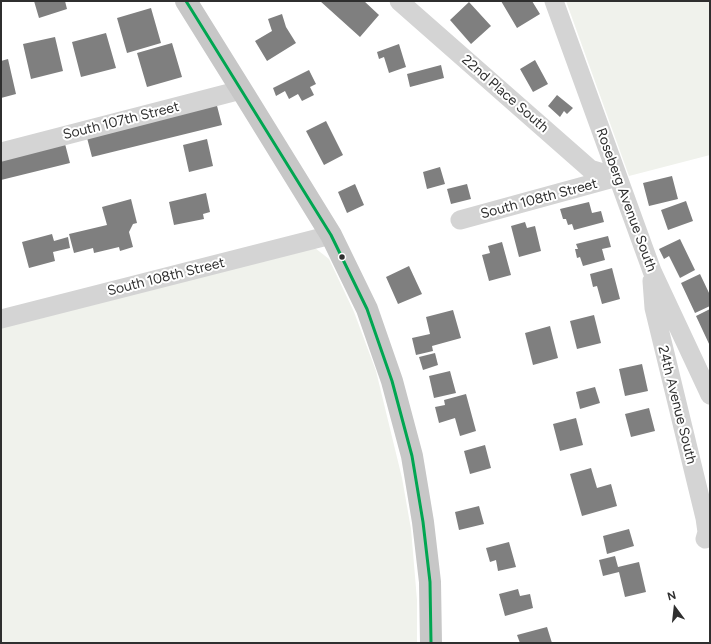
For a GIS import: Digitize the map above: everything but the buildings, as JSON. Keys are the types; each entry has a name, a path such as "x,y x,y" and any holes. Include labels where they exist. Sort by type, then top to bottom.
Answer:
{"main road":[{"path":"186,1 331,235 365,305 392,381 412,456 423,522 430,582 431,643"}],"street":[{"name":"22nd Place South","path":"399,1 590,169 617,177"},
{"name":"Roseberg Avenue South","path":"554,1 652,271 710,395"},
{"name":"South 107th Street","path":"1,152 241,90"},
{"name":"South 108th Street","path":"460,220 617,177"},
{"name":"South 108th Street","path":"1,319 331,235"},
{"name":"24th Avenue South","path":"652,271 654,308 705,518 707,532 706,539"}],"shaded area":[{"path":"566,1 710,1 710,155 629,176"},
{"path":"315,248 329,259 354,312 376,371 402,478 411,529 417,600 417,643 1,643 1,326"}],"transit line":[{"path":"186,1 331,235 367,309 392,381 412,456 423,522 430,582 431,643"}]}
